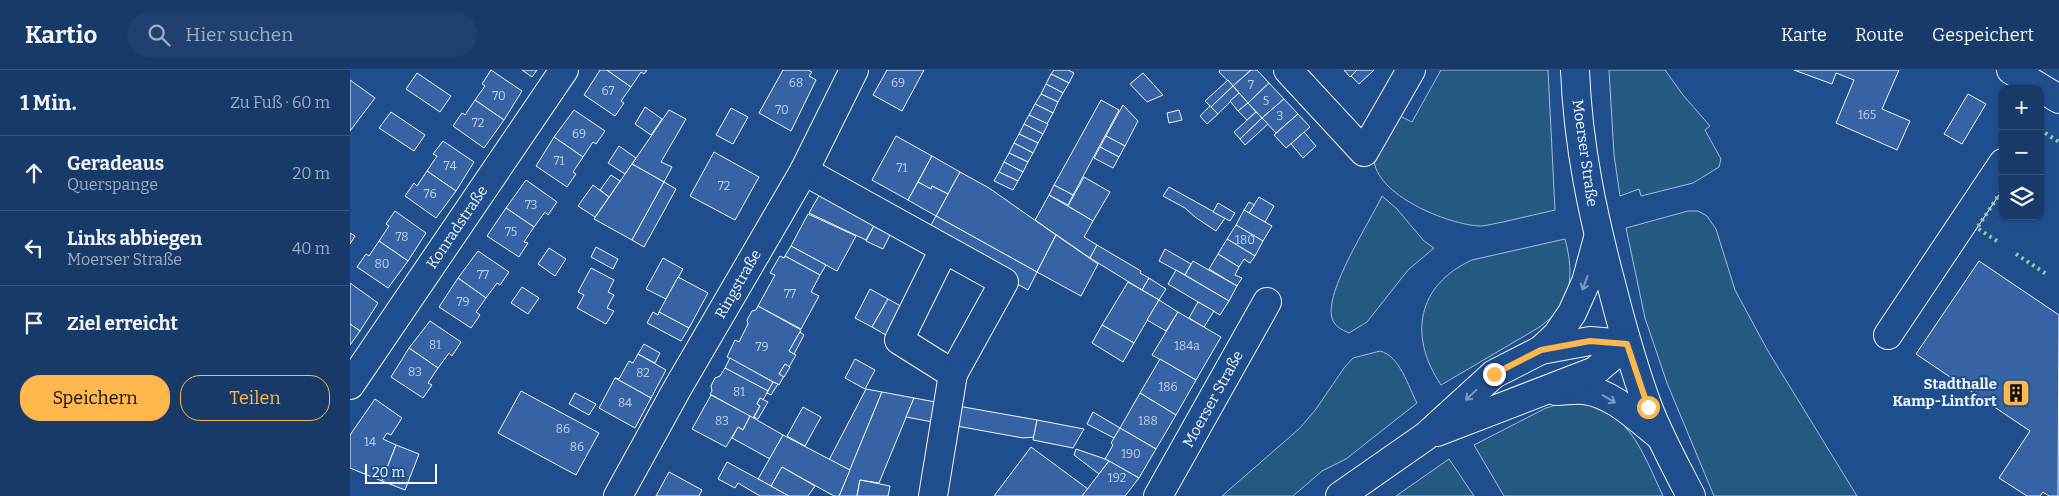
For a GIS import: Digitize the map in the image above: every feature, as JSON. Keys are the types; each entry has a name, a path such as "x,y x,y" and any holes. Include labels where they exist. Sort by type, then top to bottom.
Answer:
{"street":[{"name":"Konradstraße","path":"350,385 564,70"},
{"name":"Ringstraße","path":"618,496 677,389 804,172 854,70"},
{"path":"1288,70 1364,152 1410,70"},
{"name":"Moerser Straße","path":"1576,70 1578,115 1586,181 1598,236 1627,344"},
{"path":"2011,70 2052,99"},
{"path":"1888,335 1999,169"},
{"path":"804,172 1004,282 953,374 933,496"},
{"name":"Moerser Straße","path":"1340,496 1426,436 1494,374 1541,350 1557,335 1572,313 1586,282 1598,236"},
{"path":"944,249 899,340 953,374"},
{"name":"Moerser Straße","path":"1158,496 1267,302"},
{"name":"Moerser Straße","path":"1541,350 1590,341 1627,344"},
{"path":"1627,344 1648,407 1691,496"},
{"name":"Moerser Straße","path":"1426,436 1595,371 1627,344"},
{"name":"Moerser Straße","path":"1544,392 1583,390 1602,395 1624,408 1661,437"}],"shaded area":[{"path":"1441,70 1548,70 1555,210 1486,226 1467,224 1450,220 1415,206 1399,196 1386,184 1377,172 1374,158 1398,115 1412,122"},
{"path":"1609,70 1665,70 1683,95 1710,126 1705,130 1721,159 1719,167 1693,183 1641,196 1639,189 1620,196 1614,155"},
{"path":"1382,196 1397,209 1424,241 1434,248 1408,270 1367,322 1349,333 1341,329 1333,321 1331,306 1341,275"},
{"path":"1688,211 1698,211 1707,216 1716,229 1735,290 1768,351 1857,496 1714,496 1667,383 1645,318 1626,228"},
{"path":"1565,239 1570,266 1570,278 1564,300 1558,310 1538,328 1441,385 1431,367 1424,348 1422,331 1424,314 1429,298 1439,283 1472,260"},
{"path":"1380,351 1387,354 1398,365 1417,403 1346,459 1322,471 1293,496 1222,496 1300,428 1353,358"},
{"path":"1567,402 1587,404 1604,410 1618,420 1639,446 1663,496 1504,496 1474,445 1546,408"},
{"path":"1449,459 1474,496 1396,496"}],"building":[{"path":"491,70 522,91 504,120 475,100 485,86 482,84"},
{"path":"522,70 537,70 532,77"},
{"path":"600,70 607,70 631,87 621,101 624,103 615,116 584,95"},
{"path":"607,70 647,70 644,74 641,72 631,87"},
{"path":"783,70 808,70 812,72 809,76 816,80 791,131 759,113"},
{"path":"887,70 924,70 902,111 873,95"},
{"path":"1054,70 1068,70 1074,73 1069,83 1051,74"},
{"path":"1220,70 1251,70 1233,86 1219,72"},
{"path":"1251,70 1257,70 1269,83 1248,103 1233,86"},
{"path":"1344,70 1357,70 1350,77"},
{"path":"1357,70 1374,70 1359,84 1351,76"},
{"path":"1794,70 1899,70 1882,109 1910,121 1897,150 1836,123 1854,80 1836,73 1832,84"},
{"path":"417,73 451,96 440,112 406,89"},
{"path":"1143,73 1163,95 1147,102 1130,84"},
{"path":"1051,74 1069,83 1063,93 1046,84"},
{"path":"350,80 375,98 350,131"},
{"path":"1228,80 1233,86 1211,107 1205,101"},
{"path":"1269,83 1284,99 1262,118 1248,103"},
{"path":"1046,84 1063,93 1058,102 1041,94"},
{"path":"1233,86 1239,93 1218,114 1211,107"},
{"path":"1239,93 1248,103 1238,111 1230,101"},
{"path":"1041,94 1058,102 1053,113 1035,104"},
{"path":"1968,94 1986,104 1962,144 1944,134"},
{"path":"1284,99 1298,114 1276,133 1262,118"},
{"path":"475,100 504,120 484,148 453,126 462,113 465,115"},
{"path":"1101,100 1119,110 1073,195 1054,185"},
{"path":"1248,103 1256,112 1247,120 1238,111"},
{"path":"1035,104 1053,113 1047,124 1029,115"},
{"path":"1123,105 1138,121 1125,146 1106,136"},
{"path":"1210,106 1218,114 1207,124 1200,116"},
{"path":"645,107 662,119 651,135 635,124"},
{"path":"731,108 748,117 733,144 716,135"},
{"path":"574,110 605,131 596,144 593,142 583,157 554,137"},
{"path":"669,110 686,119 661,162 672,167 664,182 632,164"},
{"path":"1179,110 1182,120 1169,123 1167,113"},
{"path":"391,112 425,135 414,151 379,128"},
{"path":"1256,112 1262,118 1240,139 1234,132"},
{"path":"1298,114 1310,127 1286,148 1274,135"},
{"path":"1029,115 1048,124 1043,134 1024,124"},
{"path":"1262,118 1268,124 1245,145 1240,139"},
{"path":"1024,124 1043,134 1038,143 1019,134"},
{"path":"1304,132 1316,146 1303,158 1291,144"},
{"path":"1019,134 1038,143 1033,153 1014,143"},
{"path":"896,136 932,156 908,200 872,180"},
{"path":"1106,136 1125,146 1119,157 1100,147"},
{"path":"554,137 583,157 573,172 576,174 567,187 536,166"},
{"path":"443,141 474,162 456,191 427,171 437,156 433,154"},
{"path":"1014,143 1033,153 1028,162 1009,153"},
{"path":"619,146 636,158 625,174 608,163"},
{"path":"1100,147 1119,157 1113,168 1094,158"},
{"path":"714,152 759,177 735,220 690,196"},
{"path":"1009,153 1028,162 1023,172 1004,162"},
{"path":"932,156 960,172 948,194 932,186 931,189 918,182"},
{"path":"1004,162 1023,172 1018,181 999,172"},
{"path":"632,164 664,182 632,240 594,219"},
{"path":"427,171 456,191 436,218 405,196 414,183 417,186"},
{"path":"960,172 989,188 1056,235 1037,272 936,216"},
{"path":"999,172 1018,181 1013,190 994,181"},
{"path":"611,175 620,181 609,197 600,190"},
{"path":"1084,177 1110,192 1093,221 1068,206"},
{"path":"526,180 557,202 548,215 545,212 534,227 506,208"},
{"path":"664,182 676,189 644,247 632,240"},
{"path":"918,182 931,189 932,186 948,194 936,216 908,200"},
{"path":"593,185 609,197 595,217 578,206"},
{"path":"1054,185 1073,195 1068,205 1049,195"},
{"path":"1169,187 1225,218 1216,231 1185,208 1163,196"},
{"path":"821,192 876,222 866,240 809,213"},
{"path":"1049,195 1093,221 1084,237 1097,245 1090,258 1035,220"},
{"path":"1259,197 1274,206 1265,222 1249,213"},
{"path":"1249,202 1254,205 1249,213 1244,210"},
{"path":"1218,203 1235,213 1230,221 1213,212"},
{"path":"506,208 534,227 524,242 528,243 519,257 487,236"},
{"path":"1244,210 1272,226 1263,241 1236,225"},
{"path":"395,211 426,233 408,261 379,241 389,226 386,224"},
{"path":"808,214 856,236 837,271 791,246"},
{"path":"936,216 1037,272 1028,290 953,248 931,225"},
{"path":"876,222 892,231 883,249 866,241"},
{"path":"1236,225 1263,241 1255,256 1227,239"},
{"path":"350,233 355,236 350,244"},
{"path":"1056,235 1098,264 1081,296 1037,272"},
{"path":"1227,239 1255,256 1250,263 1244,259 1239,267 1218,254"},
{"path":"379,241 408,261 388,288 357,267 366,254 369,256"},
{"path":"1097,245 1141,271 1140,273 1149,278 1142,290 1090,258"},
{"path":"791,246 826,265 820,275 785,256"},
{"path":"596,247 618,259 613,269 591,257"},
{"path":"549,248 566,259 555,276 538,264"},
{"path":"1165,249 1191,264 1185,275 1159,261"},
{"path":"478,251 509,272 500,285 497,283 486,298 458,278"},
{"path":"1218,254 1239,267 1235,275 1242,278 1237,286 1209,269"},
{"path":"780,256 784,258 785,256 820,275 811,292 819,296 801,329 758,306 775,275 770,273"},
{"path":"663,258 683,269 666,299 646,289"},
{"path":"1193,261 1237,286 1229,301 1185,275"},
{"name":"Stadthalle Kamp-Lintfort","path":"1979,261 2059,315 2058,496 2049,496 2043,492 2040,496 2027,496 1999,478 2030,431 1916,354"},
{"path":"591,268 614,280 608,292 614,295 607,308 614,311 606,324 577,308 584,295 578,292"},
{"path":"1176,270 1229,301 1220,315 1168,284"},
{"path":"678,277 708,293 689,328 659,312"},
{"path":"458,278 486,298 476,312 480,315 471,328 439,307"},
{"path":"1149,278 1166,289 1159,300 1142,290"},
{"path":"1128,282 1159,300 1134,343 1102,325"},
{"path":"350,283 378,303 360,331 350,324"},
{"path":"522,287 539,298 528,314 511,303"},
{"path":"870,289 888,299 872,327 855,318"},
{"path":"888,299 906,309 891,338 872,327"},
{"path":"1159,300 1178,312 1166,331 1147,320"},
{"path":"1198,302 1214,311 1204,327 1189,318"},
{"path":"758,306 801,330 789,351 796,355 789,367 785,364 779,374 784,376 779,385 727,357 735,340 739,342 752,311 756,310"},
{"path":"653,312 658,315 659,312 689,328 681,341 647,323"},
{"path":"1178,312 1221,337 1196,380 1152,355"},
{"path":"430,321 461,342 452,356 449,353 438,368 409,348"},
{"path":"350,324 360,331 350,345"},
{"path":"1102,325 1134,343 1123,362 1092,343"},
{"path":"800,332 804,335 794,354 789,351"},
{"path":"644,344 660,353 655,363 638,354"},
{"path":"409,348 438,368 428,383 432,385 423,398 391,377"},
{"path":"638,354 666,370 651,398 615,378 619,379 629,361 633,363"},
{"path":"730,358 773,382 768,391 725,368"},
{"path":"855,359 875,370 865,389 845,378"},
{"path":"1160,359 1196,380 1176,415 1140,393"},
{"path":"785,364 790,367 784,377 779,374"},
{"path":"725,368 768,391 763,400 760,398 757,404 760,406 753,418 710,394 715,378 720,376"},
{"path":"615,378 651,398 635,428 599,408"},
{"path":"773,382 778,384 771,395 767,393"},
{"path":"866,389 882,392 850,470 829,460"},
{"path":"521,391 599,433 576,475 498,433"},
{"path":"882,392 914,398 879,483 860,480 857,496 839,496"},
{"path":"575,393 596,404 589,415 569,404"},
{"path":"1140,393 1176,415 1156,449 1120,428"},
{"path":"711,395 750,416 743,430 738,427 726,447 692,429"},
{"path":"760,398 768,402 758,419 754,417 760,406 757,404"},
{"path":"914,398 941,403 938,423 906,417"},
{"path":"375,399 402,418 391,435 387,433 383,439 396,445 382,481 350,468 350,435"},
{"path":"958,406 1037,420 1034,437 1023,438 951,425"},
{"path":"803,407 821,417 805,446 787,436"},
{"path":"1093,412 1120,428 1114,438 1087,424"},
{"path":"750,416 783,435 770,459 732,438 738,427 743,430"},
{"path":"1037,420 1084,429 1073,448 1033,440"},
{"path":"1120,428 1156,449 1139,478 1105,459 1113,445 1111,443"},
{"path":"783,435 850,470 839,496 834,496 782,467 771,486 758,479"},
{"path":"396,445 419,454 405,490 382,481"},
{"path":"1031,447 1088,489 1082,496 994,496"},
{"path":"1076,449 1109,461 1099,474 1074,455"},
{"path":"1109,461 1139,478 1125,496 1082,496"},
{"path":"727,462 789,496 760,496 738,483 735,488 718,479"},
{"path":"782,467 815,486 808,496 789,496 771,486"},
{"path":"669,472 702,490 699,496 656,496"},
{"path":"860,480 890,486 888,496 857,496"}],"hedge":[{"path":"2044,132 2059,142"},
{"path":"1997,241 1977,228 1999,195"},
{"path":"2016,254 2048,275"}],"place":[{"name":"Stadthalle Kamp-Lintfort","path":"2016,393"}],"route":[{"path":"1494,374 1541,350 1590,341 1627,344 1648,407"}]}
